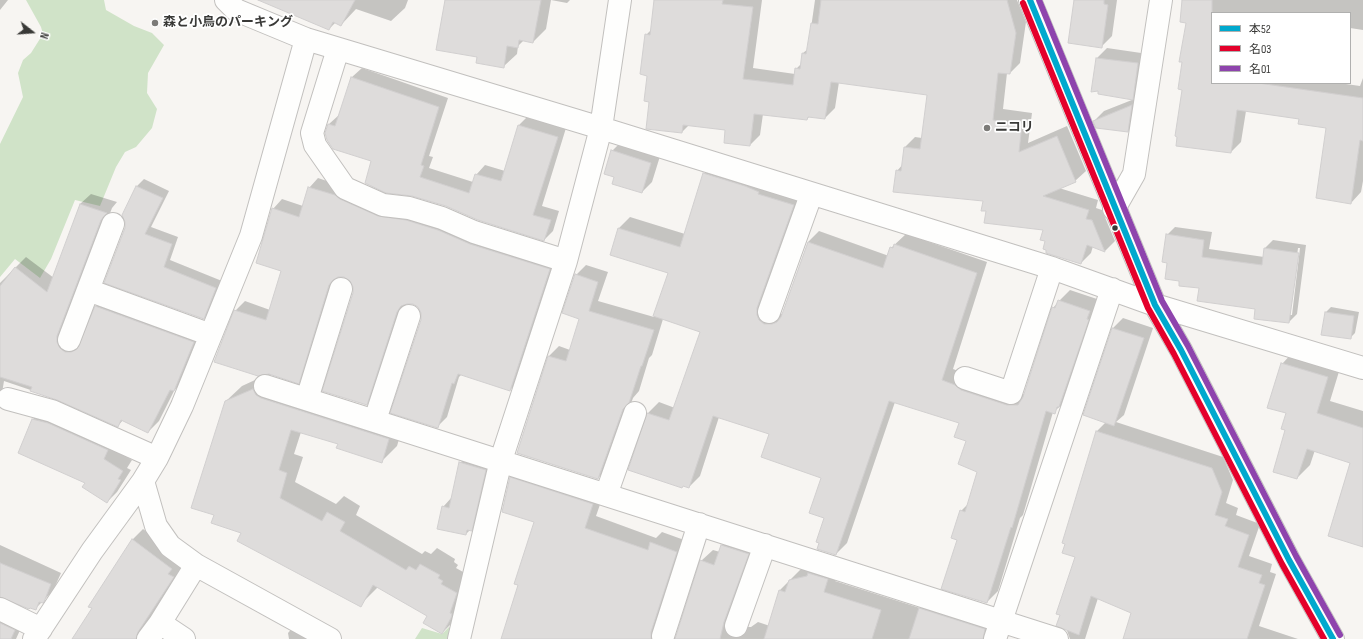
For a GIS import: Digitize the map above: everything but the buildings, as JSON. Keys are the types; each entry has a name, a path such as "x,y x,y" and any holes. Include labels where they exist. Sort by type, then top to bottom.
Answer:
{"street":[{"path":"226,0 236,10 306,39 602,128 811,195 1052,268 1155,305 1363,368"},
{"path":"459,639 501,460 566,261 602,128 620,0"},
{"path":"1030,0 1114,209 1155,305 1181,350 1289,560 1333,639"},
{"path":"1114,209 1134,174 1161,0"},
{"path":"0,609 38,634 92,551 143,481 157,458 182,406 251,236 306,39"},
{"path":"338,49 312,133 315,145 345,188 382,205 409,208 442,218 474,232 566,261"},
{"path":"769,312 811,195"},
{"path":"69,340 113,224"},
{"path":"965,378 1011,393 1052,268"},
{"path":"998,630 1112,289"},
{"path":"88,290 211,335"},
{"path":"307,399 341,290"},
{"path":"375,420 409,316"},
{"path":"264,386 765,545 998,630 1057,639"},
{"path":"8,399 52,411 157,458"},
{"path":"606,495 635,413"},
{"path":"143,481 156,526 170,546 196,565 330,639"},
{"path":"663,636 699,524"},
{"path":"736,626 765,545"},
{"path":"184,639 154,631 196,565"}],"green space":[{"path":"26,0 104,0 106,10 134,26 152,33 164,45 148,73 147,93 157,109 152,128 136,147 125,152 116,167 100,206 75,200 51,259 40,278 15,259 0,277 0,144 23,97 18,73 23,60 31,53 43,34 41,27"},
{"path":"449,627 455,633 453,639 415,639 422,628 442,634"}],"transit line":[{"name":"本52","path":"1030,0 1155,305 1181,350 1289,560 1333,639"},
{"name":"名01","path":"1039,0 1162,301 1188,346 1296,556 1340,635"},
{"name":"名03","path":"1023,3 1148,308 1174,354 1282,564 1324,639"}],"place":[{"name":"森と小鳥のパーキング","path":"155,23"},
{"name":"ニコリ","path":"987,128"}]}
